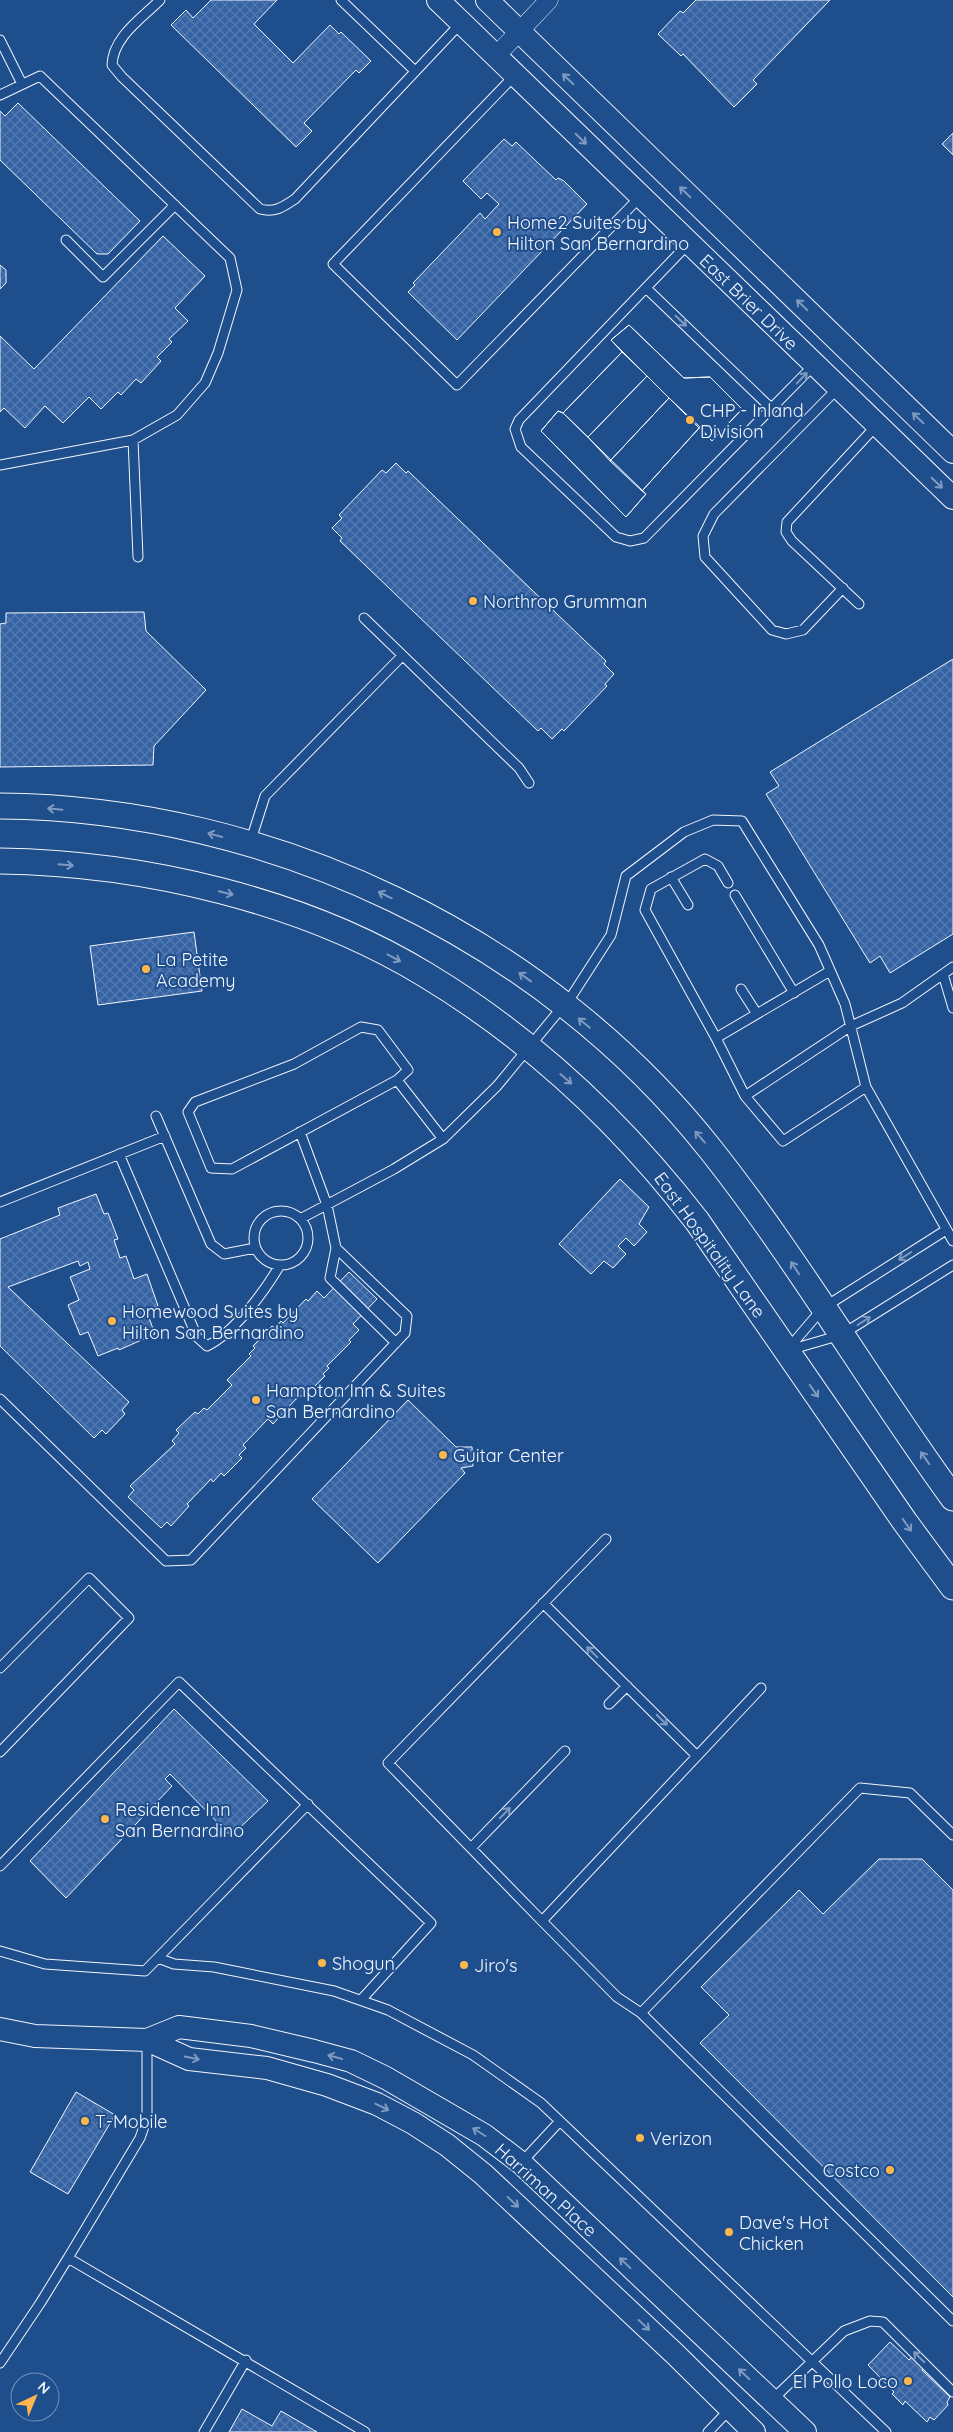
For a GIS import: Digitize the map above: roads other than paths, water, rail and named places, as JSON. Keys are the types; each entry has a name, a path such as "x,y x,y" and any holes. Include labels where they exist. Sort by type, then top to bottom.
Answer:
{"main road":[{"path":"0,806 90,812 147,820 250,844 315,866 388,896 453,930 517,971 564,1005 617,1050 669,1100 704,1142 747,1198 953,1498"},
{"name":"East Hospitality Lane","path":"0,861 86,867 153,878 241,897 299,916 361,941 426,975 529,1047 576,1087 624,1135 671,1188 697,1221 905,1522 953,1587"}],"street":[{"name":"East Brier Drive","path":"438,0 688,244 953,498"},
{"name":"East Brier Drive","path":"487,0 953,452"},
{"path":"496,56 549,0"},
{"name":"Harriman Place","path":"148,2040 179,2027 251,2036 352,2062 386,2078 444,2110 484,2135 521,2163 804,2432"},
{"name":"Harriman Place","path":"0,2029 35,2036 148,2040 189,2058 267,2068 328,2085 377,2104 414,2123 447,2145 483,2174 675,2354 754,2432"}],"lane":[{"path":"160,0 118,42 113,52 112,65 122,78 260,209 269,212 281,209 295,199 461,23"},
{"path":"341,0 415,71"},
{"path":"0,40 22,84"},
{"path":"515,75 333,264 457,385 640,197"},
{"path":"0,95 40,76 230,258 237,290 218,352 205,383 176,415 133,440 0,465"},
{"path":"66,240 103,277 175,205"},
{"path":"688,244 518,420 515,429 521,447 616,537 630,541 644,538 814,365"},
{"path":"646,288 769,412"},
{"path":"838,388 714,514 703,536 705,557 772,630 786,634 802,630 843,588"},
{"path":"859,604 792,541 786,532 787,522 877,425"},
{"path":"133,440 138,557"},
{"path":"364,618 519,768 529,783"},
{"path":"250,844 265,796 402,656"},
{"path":"300,1219 443,1139 497,1086 564,1005 611,935 626,876 684,832 713,820 742,821 819,945 845,1004 866,1087 953,1241"},
{"path":"728,883 718,866 705,859 651,889 645,910 716,1038 744,1096 783,1142 866,1087"},
{"path":"671,878 688,905"},
{"path":"735,895 794,993"},
{"path":"744,1096 851,1026 902,1003 953,968"},
{"path":"716,1038 830,971"},
{"path":"943,974 953,1008"},
{"path":"741,989 756,1014"},
{"path":"361,1027 378,1030 408,1070 397,1080 232,1169 211,1168 188,1112 196,1102 294,1064 361,1027"},
{"path":"397,1080 443,1139"},
{"path":"156,1116 211,1244 224,1254 255,1248"},
{"path":"300,1132 327,1205 336,1248 330,1278 396,1343"},
{"path":"0,1202 165,1136"},
{"path":"119,1154 197,1337 207,1346 220,1340 267,1287 280,1265"},
{"path":"281,1211 291,1213 300,1219 306,1228 308,1238 306,1249 299,1258 290,1263 280,1265 270,1263 261,1257 255,1248 253,1238 256,1227 262,1218 270,1213 281,1211"},
{"path":"786,1351 823,1308 946,1230"},
{"path":"0,1399 166,1561 191,1560 405,1333 407,1316 336,1248"},
{"path":"786,1351 841,1335 953,1266"},
{"path":"606,1540 388,1763 616,1997 641,2013 858,2230 953,2321"},
{"path":"0,1668 89,1578 129,1618 0,1752"},
{"path":"543,1603 696,1755"},
{"path":"0,1866 179,1682 431,1923 361,2000"},
{"path":"609,1704 627,1686"},
{"path":"542,1921 760,1688"},
{"path":"471,1848 564,1751"},
{"path":"641,2013 860,1788 910,1793 953,1835"},
{"path":"0,1951 45,1964 145,1971 308,1804"},
{"path":"158,1958 174,1964 214,1967 334,1991 388,2010 473,2055 528,2093 560,2121 886,2432"},
{"path":"0,2363 41,2302 140,2138 147,2118 148,2040"},
{"path":"521,2163 560,2121"},
{"path":"68,2258 246,2360 365,2432"},
{"path":"772,2400 814,2362 844,2330 870,2321 883,2322 953,2392"},
{"path":"204,2432 246,2360"},
{"path":"708,2432 730,2409"}],"place":[{"name":"Home2 Suites by Hilton San Bernardino","path":"497,232"},
{"name":"CHP - Inland Division","path":"690,420"},
{"name":"Northrop Grumman","path":"473,601"},
{"name":"La Petite Academy","path":"146,969"},
{"name":"Homewood Suites by Hilton San Bernardino","path":"112,1321"},
{"name":"Hampton Inn & Suites San Bernardino","path":"256,1400"},
{"name":"Guitar Center","path":"443,1455"},
{"name":"Residence Inn San Bernardino","path":"105,1819"},
{"name":"Shogun","path":"322,1963"},
{"name":"Jiro's","path":"464,1965"},
{"name":"T-Mobile","path":"85,2121"},
{"name":"Verizon","path":"640,2138"},
{"name":"Costco","path":"890,2170"},
{"name":"Dave's Hot Chicken","path":"729,2232"},
{"name":"El Pollo Loco","path":"908,2381"}]}
